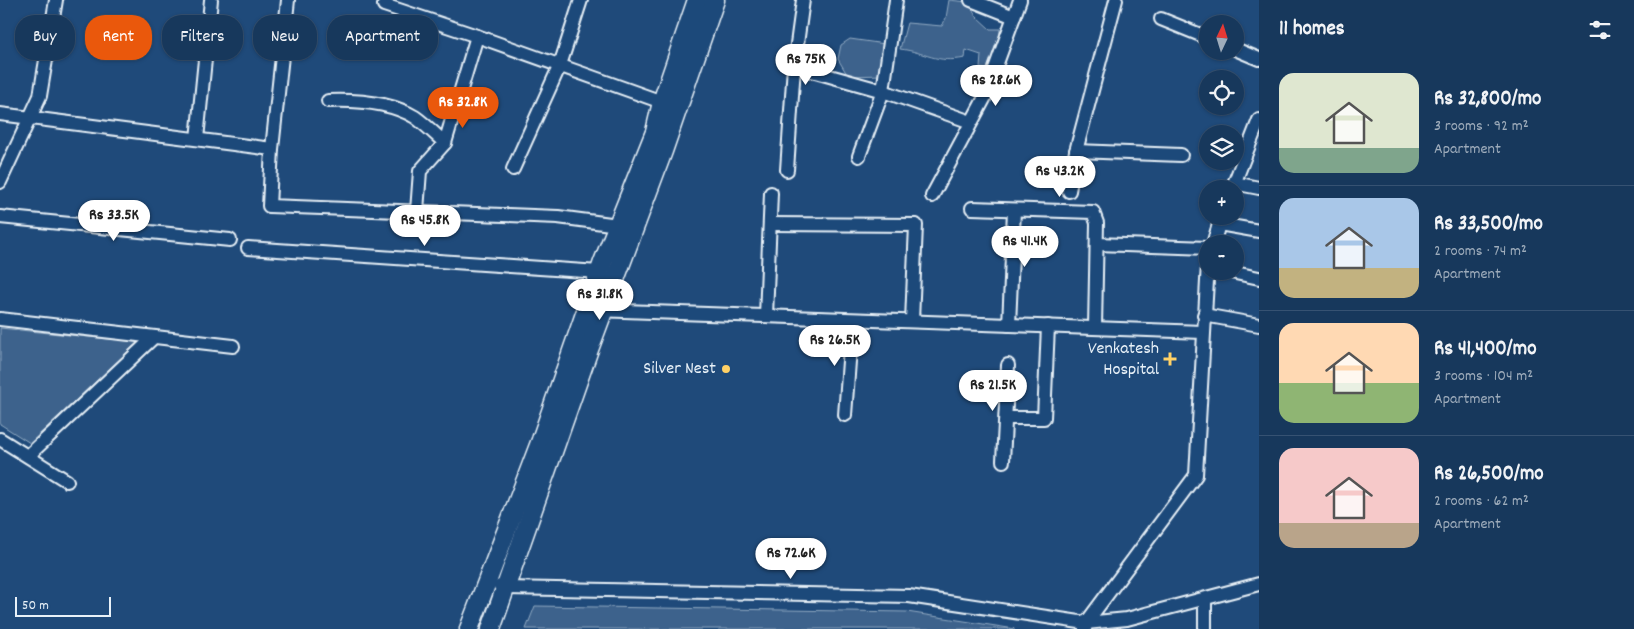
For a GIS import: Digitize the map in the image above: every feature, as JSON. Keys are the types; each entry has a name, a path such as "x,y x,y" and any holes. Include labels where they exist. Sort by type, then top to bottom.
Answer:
{"main road":[{"path":"491,629 506,588 595,310 599,272 655,132 662,102 696,0"},
{"path":"469,629 595,310 663,151 715,0"}],"street":[{"path":"0,182 40,96 56,0"},
{"path":"197,139 211,0"},
{"path":"288,0 272,149 269,206 558,217 618,225"},
{"path":"386,0 384,5 662,102"},
{"path":"513,169 560,65 581,0"},
{"path":"787,170 794,66 803,0"},
{"path":"859,156 883,91 896,0"},
{"path":"971,0 1014,17"},
{"path":"932,196 984,99 1020,0"},
{"path":"1069,192 1076,151 1116,0"},
{"path":"1161,18 1199,34"},
{"path":"417,211 420,171 445,142 477,36"},
{"path":"1244,53 1259,59"},
{"path":"794,66 883,91 971,122"},
{"path":"328,102 353,100 392,107 415,117 445,142"},
{"path":"0,114 272,149"},
{"path":"1235,180 1259,120"},
{"path":"1076,151 1181,155"},
{"path":"1244,187 1259,188"},
{"path":"766,316 771,193"},
{"path":"972,208 1093,212 1097,223 1095,328"},
{"path":"1009,325 1014,210"},
{"path":"0,217 230,240"},
{"path":"770,224 916,225 912,321"},
{"path":"1238,225 1259,231"},
{"path":"1097,244 1199,248"},
{"path":"248,248 599,272"},
{"path":"1244,275 1259,278"},
{"path":"1086,626 1196,475 1206,280"},
{"path":"595,310 852,321 912,321 1203,332"},
{"path":"1204,315 1259,325"},
{"path":"0,319 233,346"},
{"path":"845,415 852,321"},
{"path":"1007,418 1044,418 1048,326"},
{"path":"28,456 154,337"},
{"path":"1003,461 1007,418 1008,365"},
{"path":"0,439 67,482"},
{"path":"488,581 506,588 909,596 1086,626 1127,620 1259,584"},
{"path":"1205,599 1205,629"}],"shaded area":[{"path":"949,0 968,2 977,17 990,29 1000,29 997,54 991,69 980,68 981,55 966,50 965,58 946,60 900,49 907,23 942,26 946,18"},
{"path":"850,39 885,44 882,75 848,76 838,59 841,45"},
{"path":"0,328 138,342 30,443 0,424"},
{"path":"535,606 907,612 1015,629 526,629"}],"place":[{"name":"Venkatesh Hospital","path":"1170,359"},
{"name":"Silver Nest","path":"726,369"}]}
